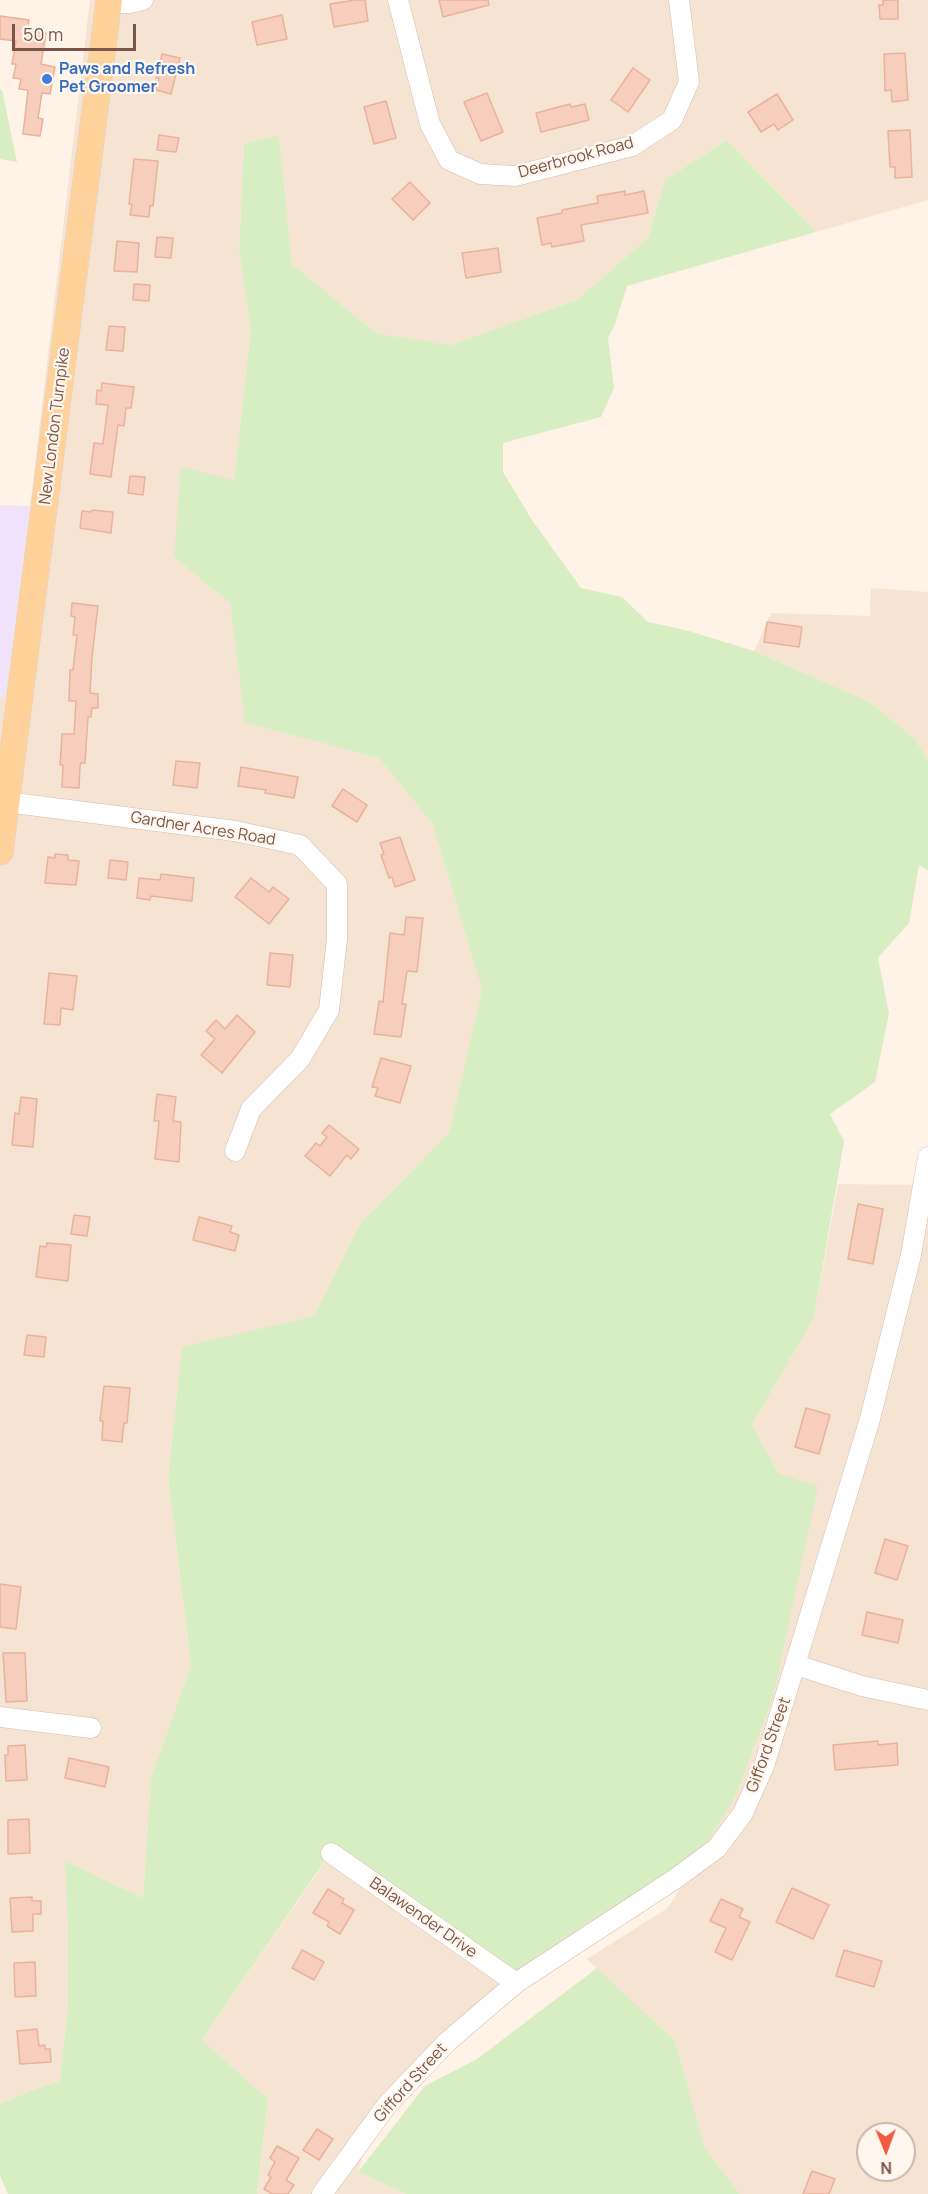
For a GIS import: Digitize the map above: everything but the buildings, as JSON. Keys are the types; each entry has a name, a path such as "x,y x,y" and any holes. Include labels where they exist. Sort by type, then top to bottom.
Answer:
{"main road":[{"name":"New London Turnpike","path":"0,852 109,1"}],"street":[{"path":"109,1 130,3 143,0"},
{"name":"Deerbrook Road","path":"398,0 430,124 449,160 480,174 515,176 632,146 672,120 689,82 679,0"},
{"name":"Gardner Acres Road","path":"6,802 235,831 300,845 337,884 337,939 329,1010 300,1059 251,1109 235,1151"},
{"name":"Gifford Street","path":"322,2194 387,2105 447,2043 516,1983 675,1879 717,1848 743,1813 764,1766 870,1419 910,1255 928,1157"},
{"path":"796,1665 862,1686 928,1700"},
{"path":"0,1717 91,1728"},
{"name":"Balawender Drive","path":"331,1853 516,1983"}],"shaded area":[{"path":"90,0 928,0 928,200 816,232 726,140 665,180 648,238 577,300 450,345 376,333 292,264 279,135 244,144 239,252 251,328 234,480 174,557 230,603 245,723 379,758 433,825 482,990 449,1133 360,1224 314,1316 182,1348 168,1476 191,1665 151,1778 143,1898 65,1861 68,2006 60,2081 0,2104 0,697 5,696 30,506"},
{"path":"0,505 30,506 5,697 0,697"},
{"path":"871,588 928,592 928,760 915,739 870,702 754,651 771,613 870,616"},
{"path":"838,1184 928,1185 928,2194 740,2194 705,2150 675,2041 587,1959 668,1908 736,1795 779,1474 752,1425 814,1318"},
{"path":"331,1853 500,1983 382,2095 358,2172 406,2194 257,2194 268,2099 202,2040"}],"green space":[{"path":"0,89 2,90 17,162 0,159"},
{"path":"279,135 292,264 376,333 450,345 577,300 648,238 665,180 726,140 816,232 627,286 608,338 614,388 601,417 503,443 503,472 532,520 581,588 622,597 648,622 689,631 754,651 870,702 915,739 928,760 928,870 919,865 909,923 878,958 889,1013 875,1082 830,1114 844,1141 814,1318 752,1425 779,1474 818,1486 773,1697 736,1795 705,1847 500,1983 330,1853 202,2040 268,2099 257,2194 8,2194 0,2176 0,2104 60,2081 68,2006 65,1861 143,1898 151,1778 191,1665 168,1476 182,1347 314,1316 360,1224 449,1133 482,990 433,825 379,758 245,723 230,603 174,557 181,467 234,480 251,328 239,252 244,144"},
{"path":"597,1968 675,2041 705,2149 740,2194 406,2194 358,2172 425,2086 477,2059"}],"place":[{"name":"Paws and Refresh Pet Groomer","path":"47,79"}]}
